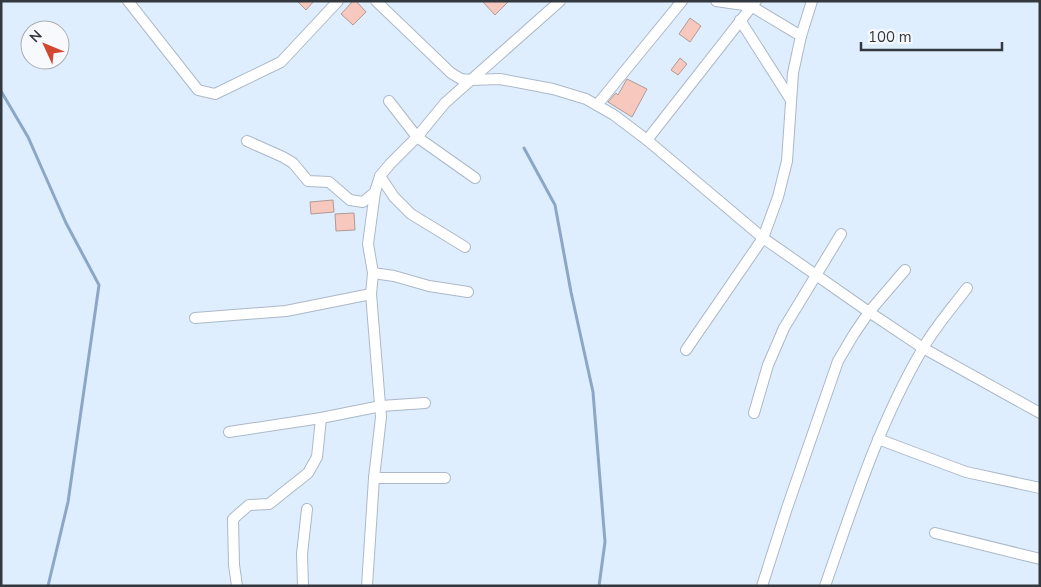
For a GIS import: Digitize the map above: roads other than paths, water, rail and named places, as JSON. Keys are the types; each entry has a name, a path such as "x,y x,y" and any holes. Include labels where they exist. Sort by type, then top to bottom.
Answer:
{"street":[{"path":"128,1 198,90 215,94 281,62 338,1"},
{"path":"376,1 450,73 460,79 500,79 544,87 586,99 614,115 648,140 763,238 817,276 923,348 1040,412"},
{"path":"367,586 381,406 371,294 372,273 368,244 375,192 380,176 418,137 445,103 560,1"},
{"path":"597,106 682,1"},
{"path":"716,1 754,4 801,36"},
{"path":"686,350 763,238 778,197 787,160 793,73 801,36 812,1"},
{"path":"648,140 754,4"},
{"path":"740,20 791,100"},
{"path":"389,101 418,137 475,178"},
{"path":"247,141 293,163 308,181 329,182 350,200 363,202 375,192"},
{"path":"380,176 394,197 411,214 465,247"},
{"path":"754,413 768,365 784,328 841,234"},
{"path":"762,586 786,508 838,361 869,312 905,270"},
{"path":"372,273 468,292"},
{"path":"825,586 878,439 901,388 923,348 967,288"},
{"path":"195,318 286,311 371,294"},
{"path":"229,432 321,418 381,406 425,403"},
{"path":"237,586 234,564 233,520 249,505 269,504 308,473 317,457 321,418"},
{"path":"878,439 966,472 1040,488"},
{"path":"374,478 445,478"},
{"path":"303,586 302,554 307,509"},
{"path":"936,533 1040,559"}],"waterway":[{"path":"1,91 28,137 66,223 99,285 68,502 48,586"},
{"path":"524,148 555,205 571,292 593,392 605,542 599,586"}]}
